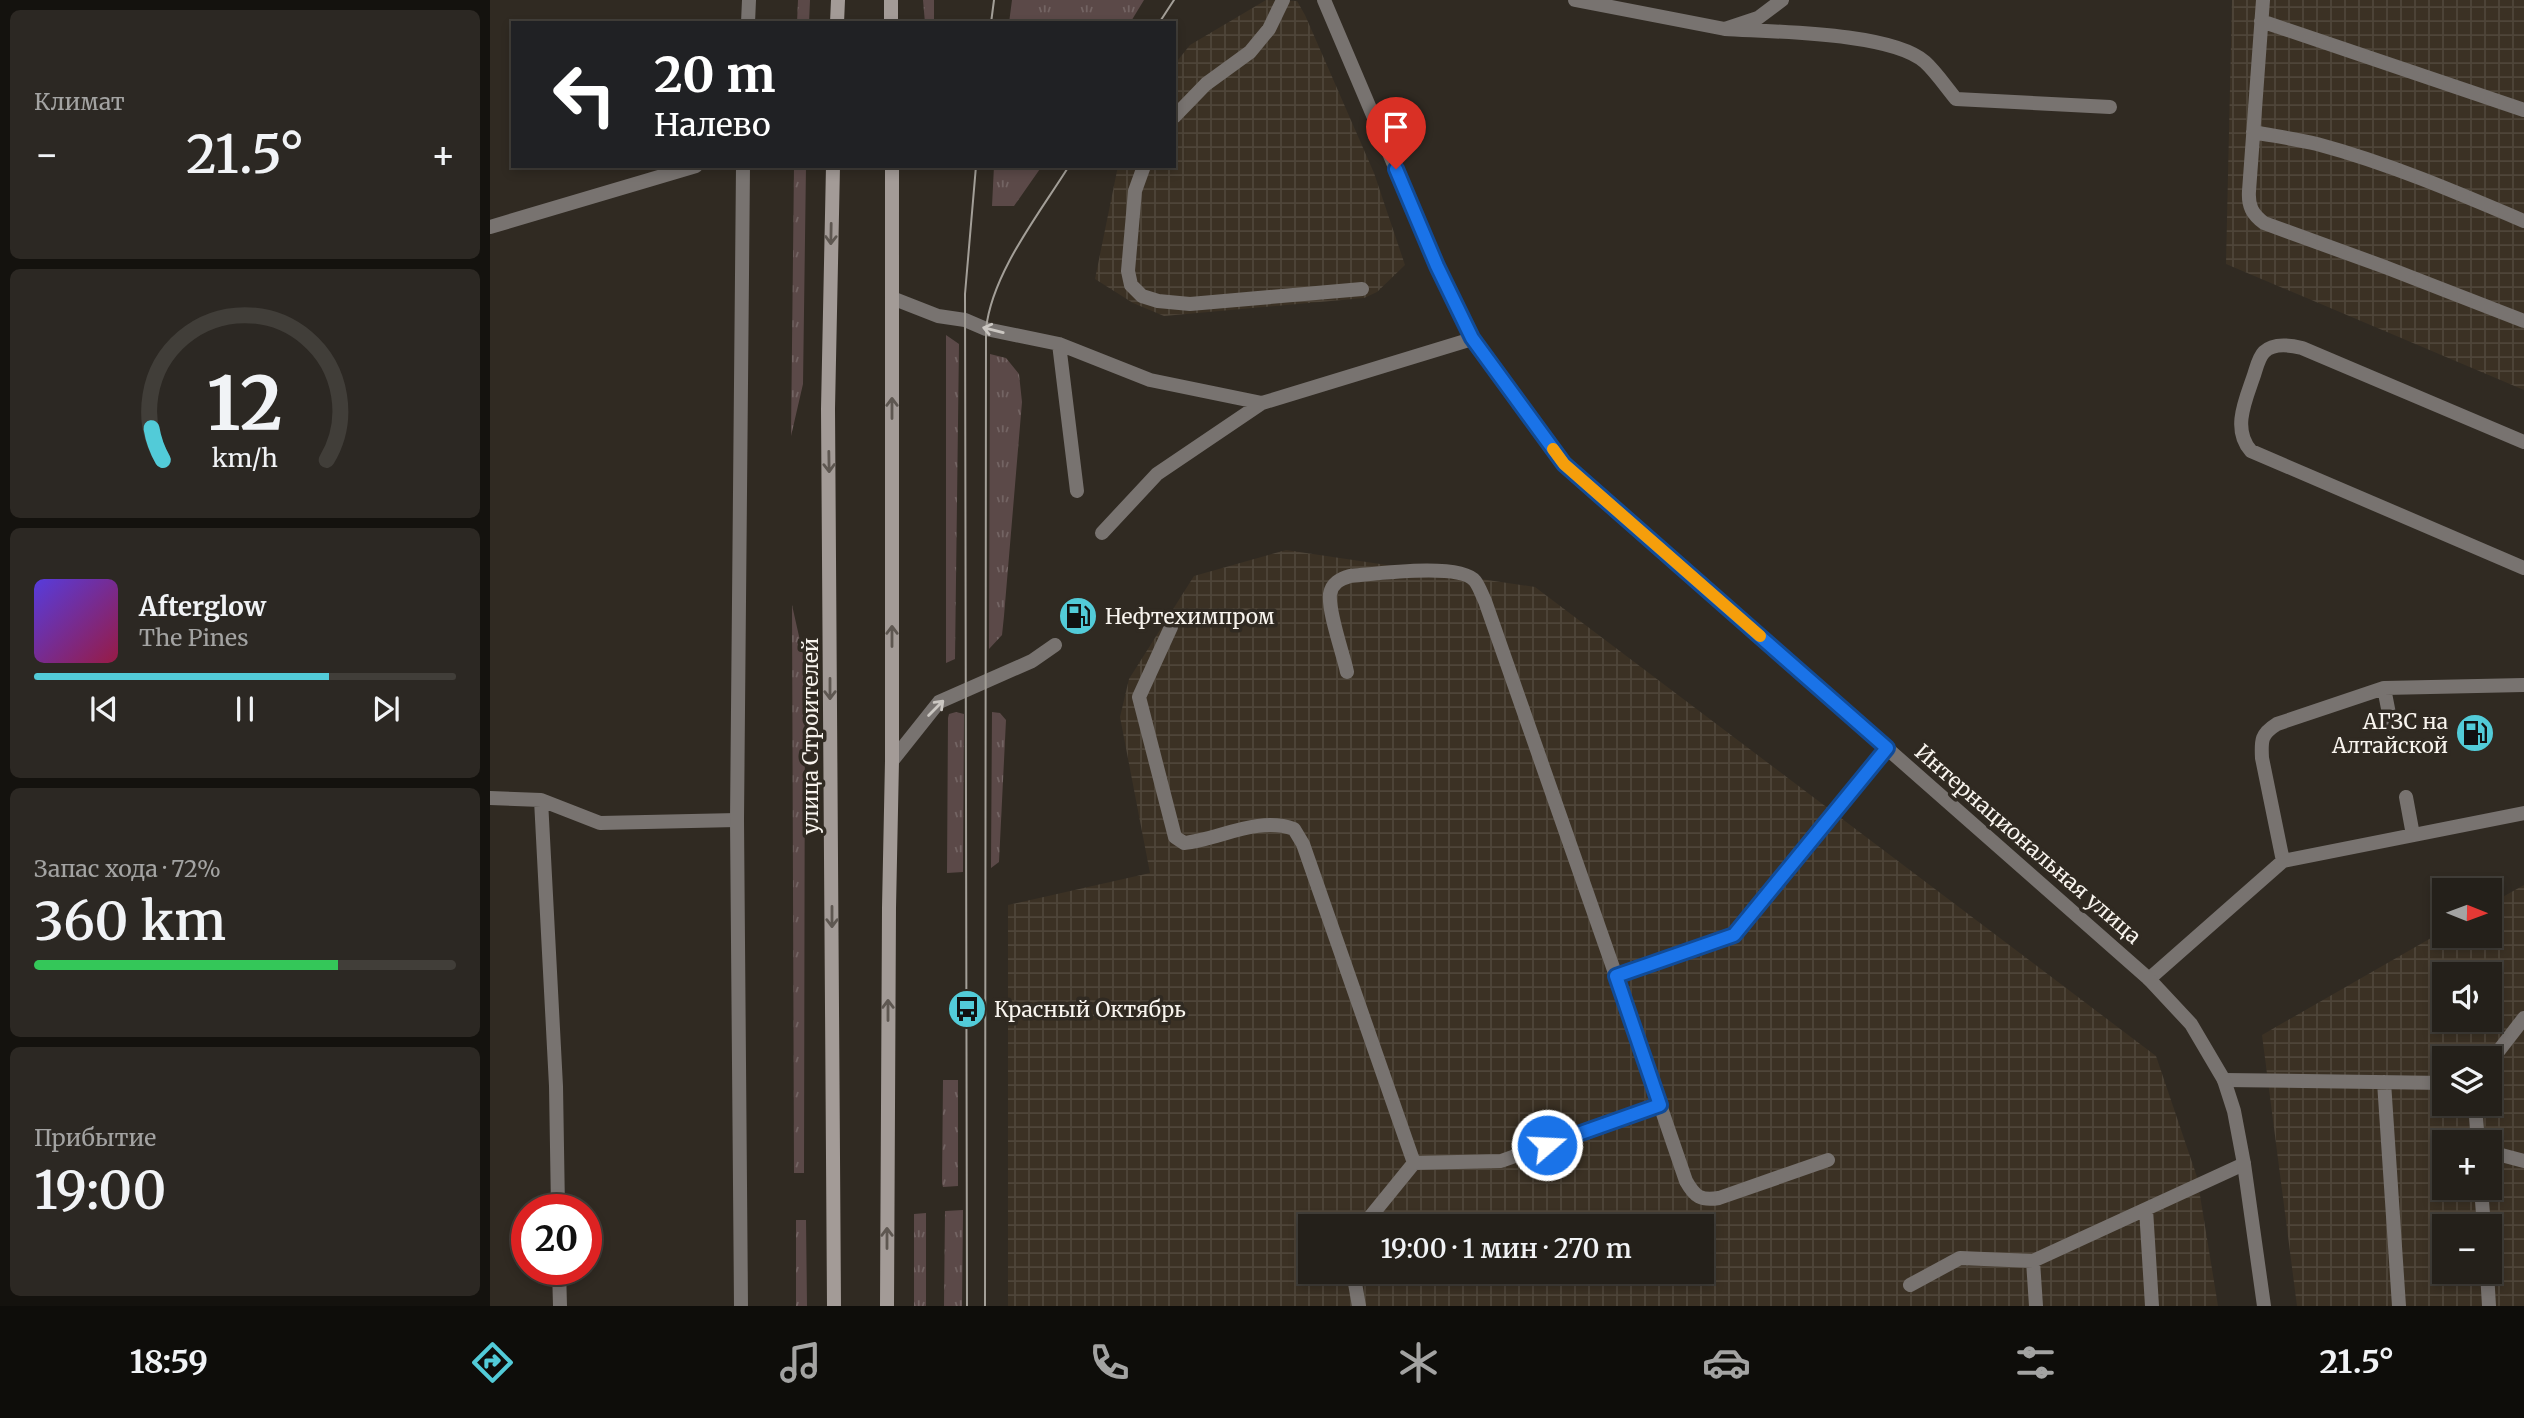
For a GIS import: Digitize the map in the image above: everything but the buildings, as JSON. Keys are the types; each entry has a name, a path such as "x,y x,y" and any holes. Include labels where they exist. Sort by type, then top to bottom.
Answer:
{"main road":[{"path":"837,21 838,0"},
{"path":"891,0 891,21"},
{"name":"улица Строителей","path":"833,168 828,409 834,1306"},
{"path":"887,1306 888,935 892,761 892,168"}],"street":[{"path":"748,21 749,0"},
{"path":"1176,115 1206,84 1250,52 1269,29 1283,0"},
{"name":"Интернациональная улица","path":"1324,0 1437,266 1472,338 1564,464 2149,979 2191,1024 2224,1080 2234,1111 2264,1306"},
{"path":"1575,0 1726,29 1871,41 1899,47 1924,61 1956,99 2110,107"},
{"path":"1726,29 1758,18 1782,0"},
{"path":"2263,0 2249,203 2253,215 2264,223 2524,321"},
{"path":"2262,21 2524,110"},
{"path":"2253,132 2315,144 2356,157 2449,189 2524,221"},
{"path":"490,227 689,168"},
{"path":"741,1306 737,820 743,168"},
{"path":"1143,168 1135,191 1128,271 1131,285 1142,296 1158,301 1190,304 1362,289"},
{"path":"892,298 938,316 965,320 986,329 1059,344 1150,380 1262,403"},
{"path":"1102,533 1157,474 1262,403 1472,338"},
{"path":"1059,344 1077,491"},
{"path":"2524,442 2291,345 2264,352 2241,418 2245,444 2251,451 2524,568"},
{"path":"1347,672 1331,606 1330,592 1337,580 1349,576 1439,570 1456,571 1474,580 1485,601 1686,1181 1694,1195 1704,1200 1719,1198 1828,1160"},
{"path":"1171,627 1139,697 1175,837 1184,843 1266,824 1281,824 1294,829 1303,844 1414,1163"},
{"path":"892,761 939,702 1032,661 1055,645"},
{"path":"2283,861 2262,758 2262,742 2267,730 2277,724 2384,688 2524,685"},
{"path":"2384,688 2391,724"},
{"path":"1616,976 1734,935 1887,748"},
{"path":"2406,797 2413,835"},
{"path":"490,798 541,800 600,823 737,820"},
{"path":"541,800 556,1086 558,1194"},
{"path":"2149,979 2283,861 2524,813"},
{"path":"2502,1046 2524,1018"},
{"path":"2224,1080 2432,1083"},
{"path":"2384,1082 2399,1306"},
{"path":"1373,1214 1414,1163 1501,1161 1660,1105"},
{"path":"2502,1155 2524,1161"},
{"path":"1910,1285 1960,1258 2033,1261 2244,1164"},
{"path":"2146,1209 2152,1306"},
{"path":"2033,1261 2036,1306"},
{"path":"1355,1284 1359,1306"},
{"path":"2488,1284 2489,1306"},
{"path":"559,1285 560,1306"}],"shaded area":[{"path":"1266,0 1297,1 1374,173 1405,265 1377,292 1364,298 1164,316 1133,303 1095,279 1118,168 1176,168 1176,62 1190,45"},
{"path":"2232,0 2524,0 2524,390 2226,264"},
{"path":"1286,550 1535,587 2156,1056 2197,1177 2218,1306 1008,1306 1008,905 1150,873 1120,717 1129,679 1194,576"},
{"path":"2524,885 2524,1306 2297,1306 2262,1035 2432,937 2432,948 2502,948 2502,897"}],"green space":[{"path":"798,0 810,0 809,21 797,21"},
{"path":"923,0 934,0 934,21 925,21"},
{"path":"1012,0 1144,0 1131,21 1009,21"},
{"path":"794,168 806,168 803,384 791,436"},
{"path":"994,168 1041,168 1014,206 992,206"},
{"path":"946,335 959,344 955,659 946,663"},
{"path":"990,354 1006,358 1019,374 1022,402 1002,635 989,649"},
{"path":"792,605 805,663 804,1173 794,1173"},
{"path":"992,712 1000,713 1006,720 999,862 991,868"},
{"path":"949,714 964,714 963,872 947,873 948,718"},
{"path":"943,1080 958,1080 958,1186 943,1187 942,1183"},
{"path":"963,1210 962,1306 944,1306 945,1211"},
{"path":"926,1213 926,1306 914,1306 914,1214"},
{"path":"796,1220 806,1220 807,1306 796,1306"}],"tram line":[{"path":"991,21 994,0"},
{"path":"1160,21 1174,0"},
{"path":"967,1306 965,294 976,168"},
{"path":"985,1306 986,329 990,308 1007,265 1068,168"}],"slow traffic":[{"path":"1553,449 1564,464 1760,636"}],"place":[{"name":"Нефтехимпром","path":"1078,616"},
{"name":"АГЗС на Алтайской","path":"2475,733"},
{"name":"Красный Октябрь","path":"967,1009"}],"route":[{"path":"1396,169 1437,266 1472,338 1564,464 1887,748 1734,935 1616,976 1660,1105 1547,1145"}]}
